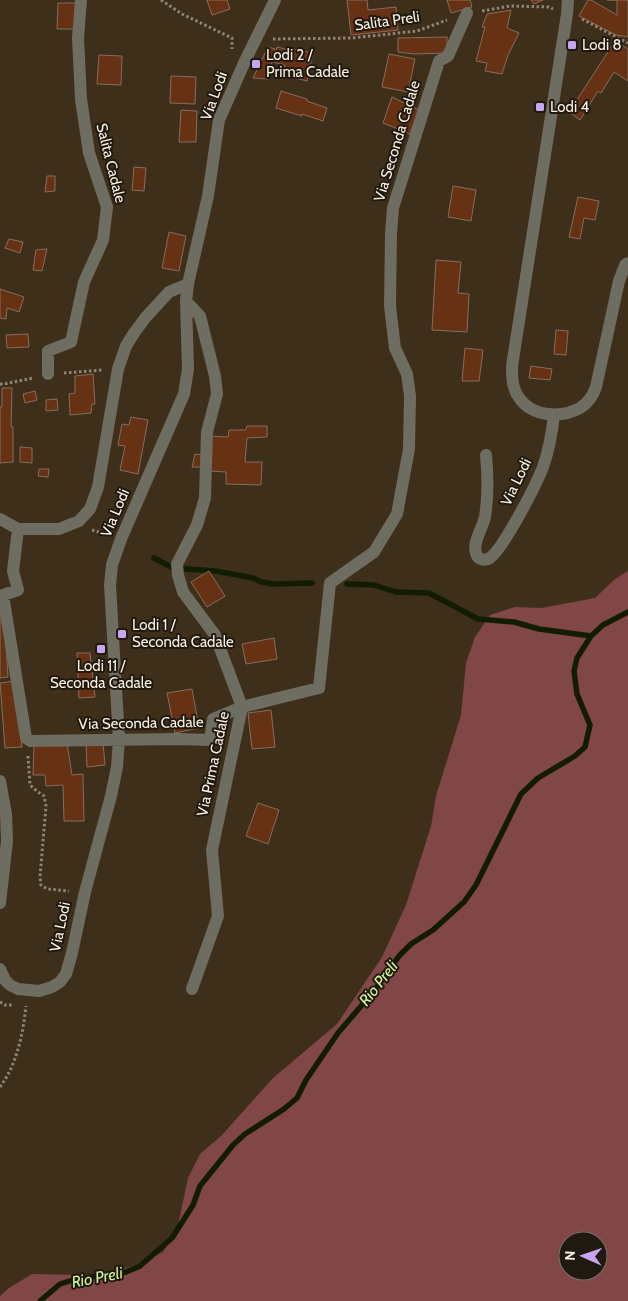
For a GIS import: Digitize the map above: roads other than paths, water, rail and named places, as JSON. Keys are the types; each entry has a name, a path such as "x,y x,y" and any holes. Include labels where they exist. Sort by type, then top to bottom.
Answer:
{"street":[{"name":"Salita Cadale","path":"48,374 48,351 71,342 84,282 103,240 107,207 89,153 81,99 78,38 82,0"},
{"name":"Via Lodi","path":"0,969 5,980 10,985 18,989 39,991 60,982 66,974 72,953 85,892 117,767 119,740 110,585 112,565 121,539 184,394 188,370 186,301 188,284 208,196 219,120 245,60 275,0"},
{"path":"568,0 512,366 512,378 516,393 524,404 534,410 554,415 571,412 581,407 593,395 618,281 625,265 628,263"},
{"name":"Via Seconda Cadale","path":"18,529 13,571 18,590 3,595 26,738 31,741 210,740 213,719 242,707 319,688 330,583 374,552 397,514 409,449 410,396 407,374 395,348 390,306 393,208 439,61 448,56 467,13"},
{"path":"0,519 18,529 60,529 79,521 90,509 98,487 118,369 126,346 146,317 169,292 188,284"},
{"name":"Via Prima Cadale","path":"186,301 200,316 215,376 217,394 207,432 205,498 197,524 177,564 178,575 184,592 215,635 242,707 212,850 218,916 192,989"},
{"name":"Via Lodi","path":"486,455 488,475 485,518 474,550 479,559 484,560 488,559 500,546 535,486 549,448 554,415"},
{"path":"0,781 6,814 7,841 0,904"}],"waterway":[{"path":"154,558 173,568 216,571 273,584 312,583"},
{"path":"347,584 374,585 396,592 429,593 478,619 514,622 539,629 591,636"},
{"name":"Rio Preli","path":"40,1301 60,1284 76,1279 126,1272 140,1266 172,1238 193,1205 200,1186 233,1145 245,1134 284,1109 297,1098 306,1080 338,1033 374,991 399,956 411,944 433,930 464,902 476,885 521,794 538,778 575,756 585,747 590,725 577,694 574,671 577,658 591,636 603,625 628,612"}],"place":[{"name":"Lodi 8","path":"572,45"},
{"name":"Lodi 2 / Prima Cadale","path":"256,64"},
{"name":"Lodi 4","path":"540,107"},
{"name":"Lodi 1 / Seconda Cadale","path":"122,634"},
{"name":"Lodi 11 / Seconda Cadale","path":"101,649"}]}
